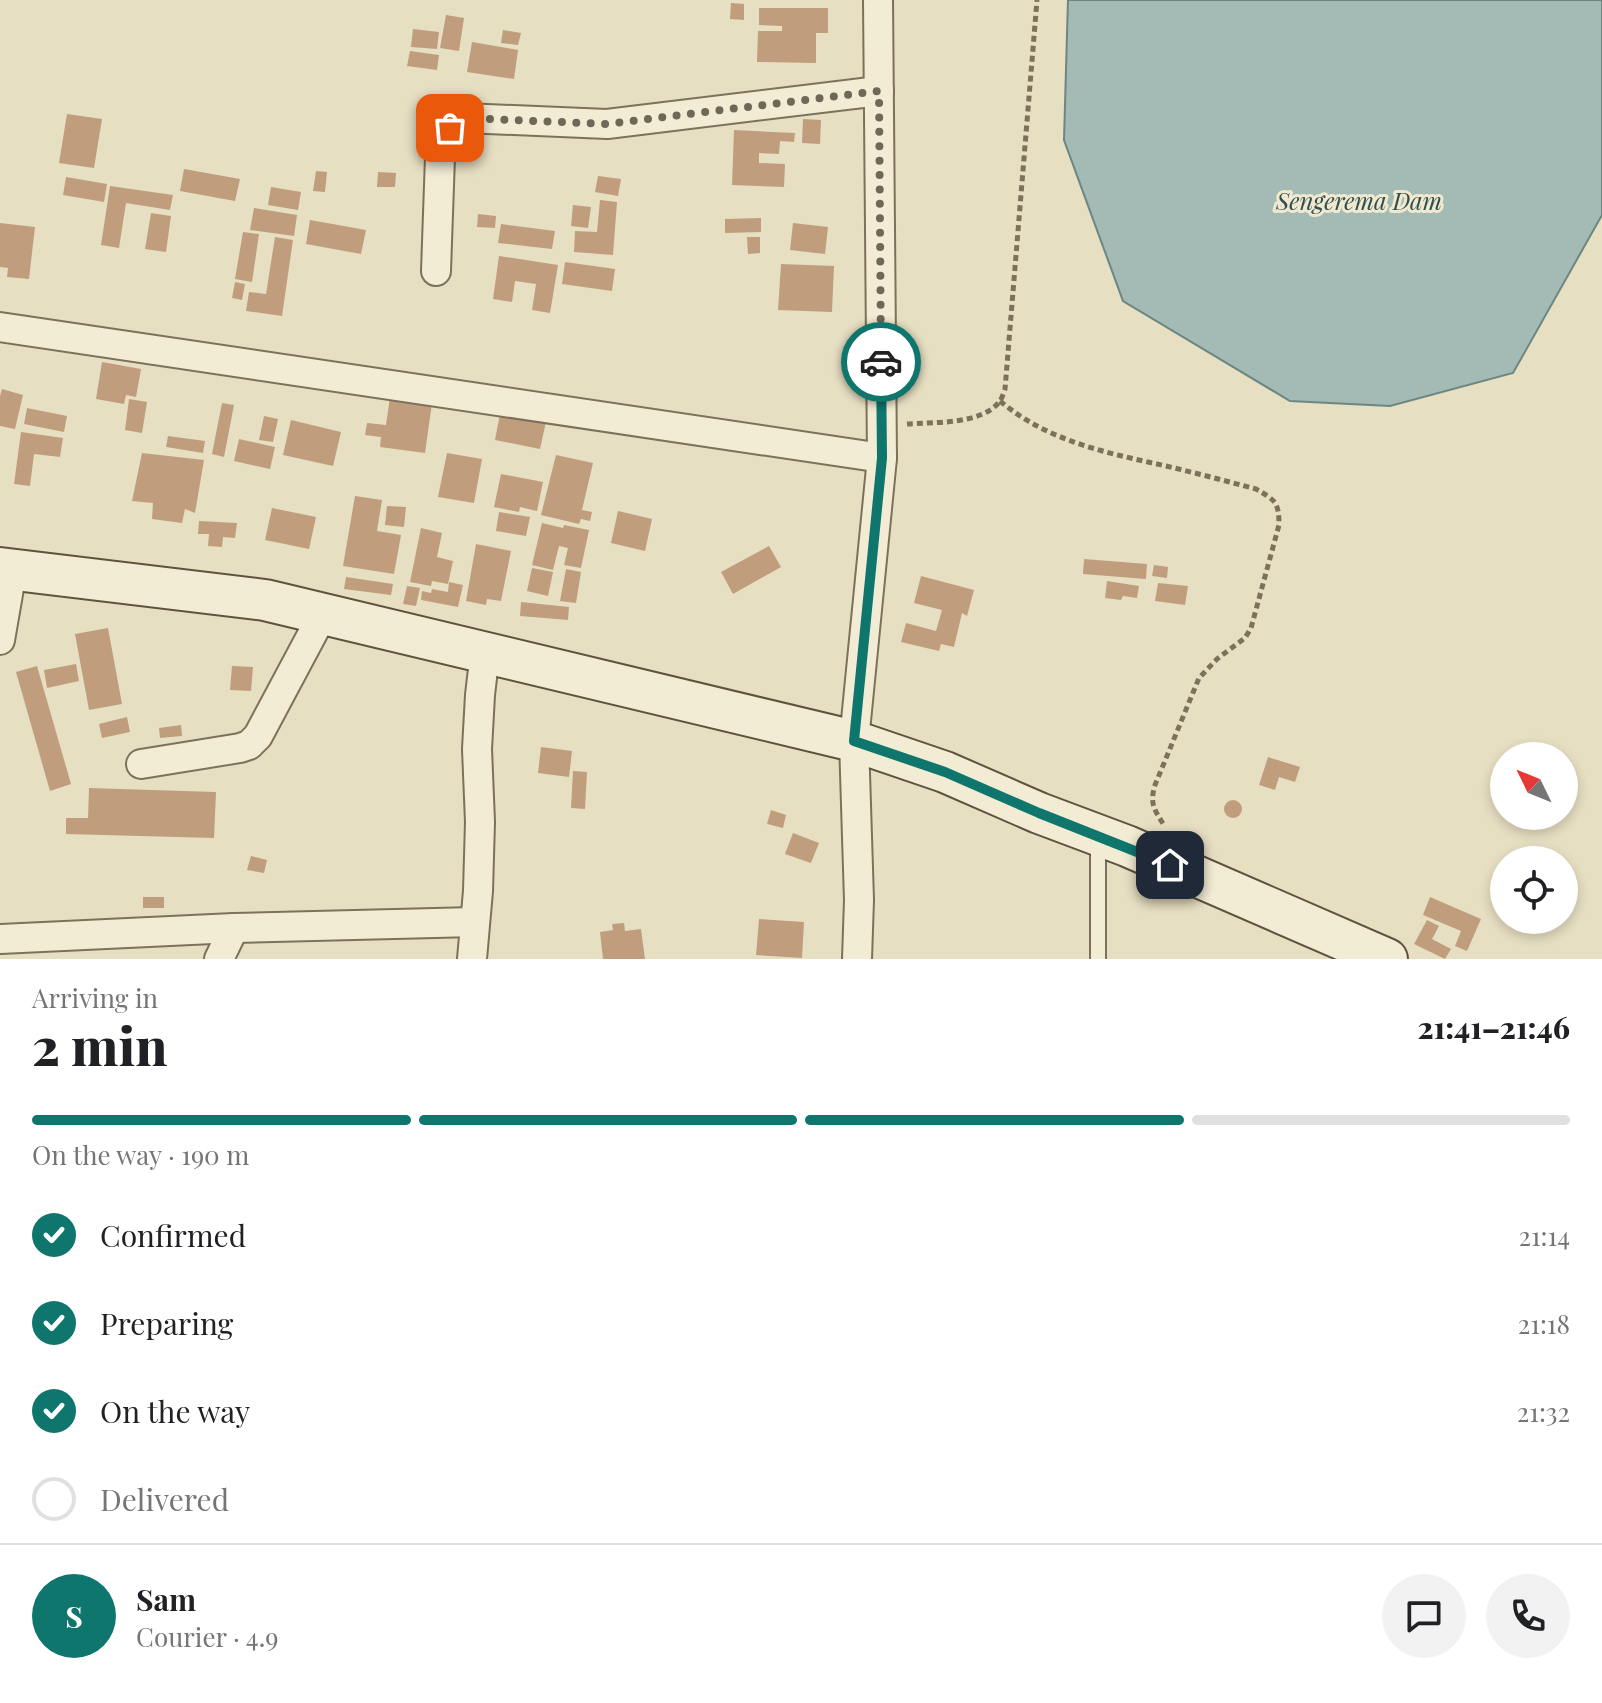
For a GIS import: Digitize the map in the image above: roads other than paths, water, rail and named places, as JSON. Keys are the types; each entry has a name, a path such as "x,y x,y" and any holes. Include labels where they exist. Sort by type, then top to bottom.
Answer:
{"street":[{"path":"857,959 859,900 854,741 882,458 878,0"},
{"path":"436,271 443,137 464,118 607,124 879,91"},
{"path":"0,327 882,458"},
{"path":"0,640 6,569 265,600 854,741 945,772 1179,868 1387,959"},
{"path":"141,764 249,745 258,736 323,614"},
{"path":"472,959 480,822 477,749 485,652"},
{"path":"0,939 234,928 475,922"},
{"path":"219,959 234,928"}],"lane":[{"path":"1098,836 1098,959"}],"water":[{"name":"Sengerema Dam","path":"1068,0 1602,0 1602,215 1513,373 1390,406 1290,401 1123,301 1064,140"}]}
